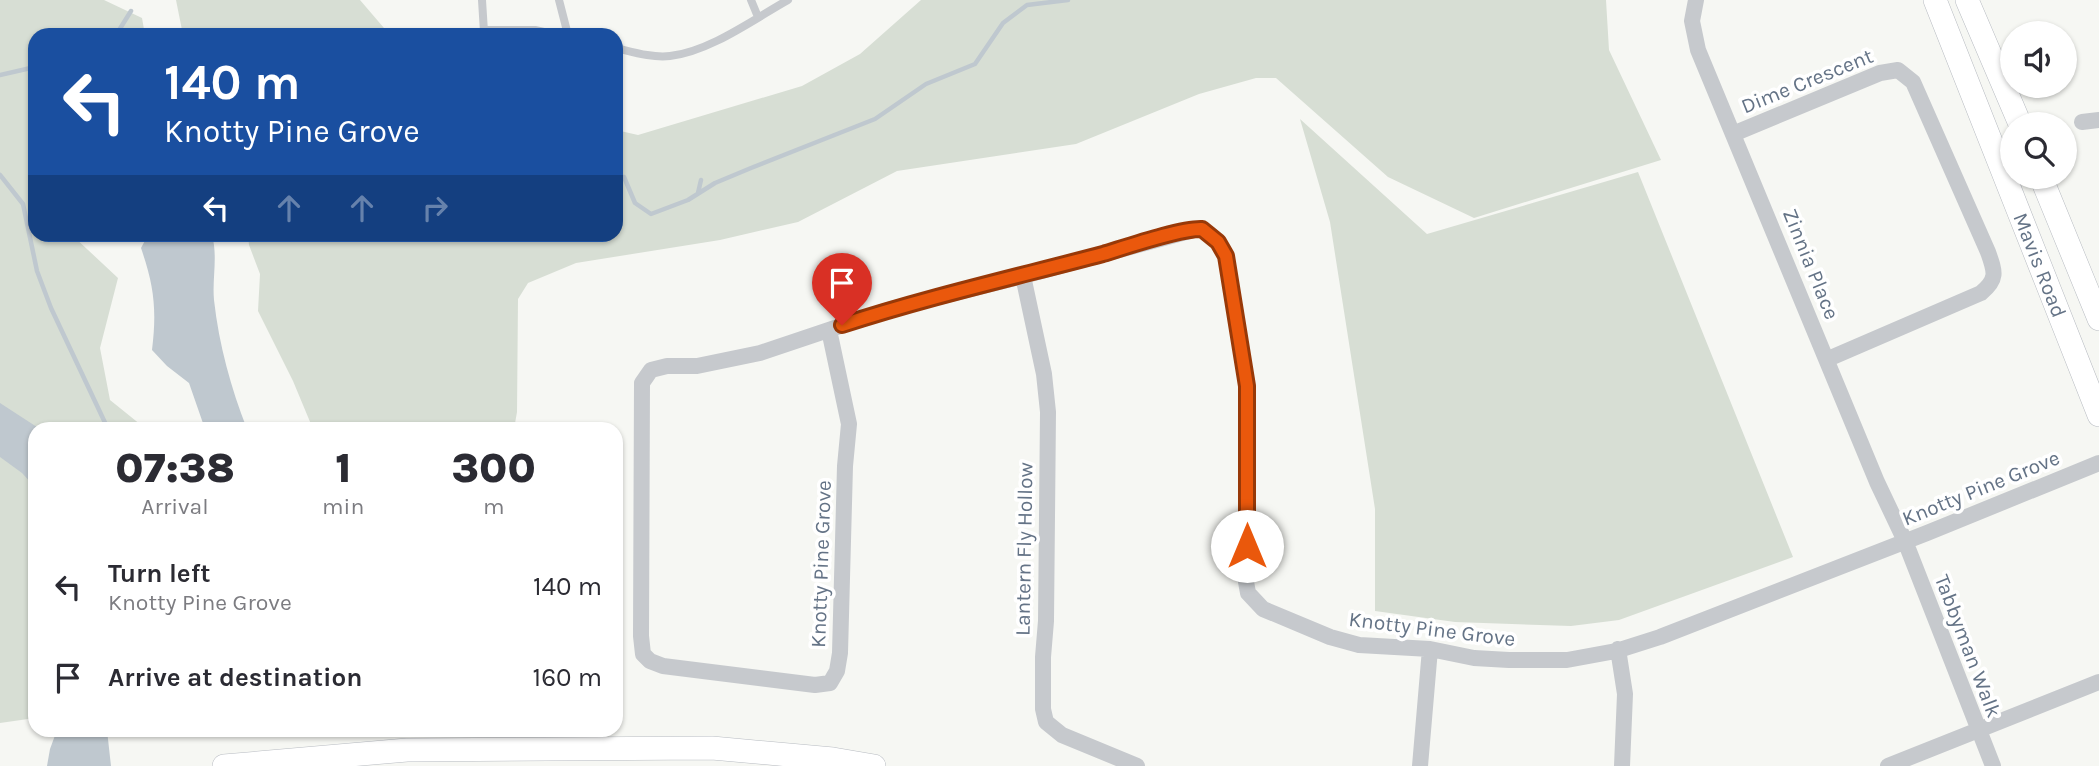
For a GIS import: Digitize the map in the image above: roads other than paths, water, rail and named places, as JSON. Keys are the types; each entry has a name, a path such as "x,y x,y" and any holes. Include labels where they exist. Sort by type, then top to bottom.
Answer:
{"main road":[{"name":"Mavis Road","path":"1935,0 2099,415"},
{"path":"1968,0 2015,112"},
{"name":"Mavis Road","path":"2047,189 2099,318"},
{"path":"224,766 407,750 712,748 833,759 874,766"}],"street":[{"name":"Zinnia Place","path":"1696,0 1692,21 1698,50 1877,482 1905,541"},
{"name":"Dime Crescent","path":"1733,134 1880,73 1898,70 1913,82 1988,251 1993,265 1992,284 1980,293 1828,359"},
{"path":"2082,122 2099,120"},
{"name":"Knotty Pine Grove","path":"828,330 849,424 845,466 840,653 837,671 830,683 815,685 654,663 643,654 641,636 642,383 651,370 667,366 697,366 738,358 891,309 1197,229 1202,229 1214,238 1226,256 1247,386 1245,576 1248,593 1264,609 1330,637 1359,645 1430,649 1474,658 1529,662 1567,660 1618,649 1660,637 2099,463"},
{"name":"Lantern Fly Hollow","path":"1023,276 1044,374 1048,412 1046,621 1043,657 1043,709 1046,722 1062,735 1137,766"},
{"name":"Tabbyman Walk","path":"1905,541 1993,766"},
{"path":"1420,766 1430,649"},
{"path":"1618,649 1625,694 1622,766"},
{"path":"1888,766 2099,682"}],"lane":[{"path":"482,0 484,28"},
{"path":"559,0 566,28"},
{"path":"751,0 758,17"},
{"path":"623,50 650,56 670,56 730,34 788,0"}],"waterway":[{"path":"623,177 635,203 651,214 688,200 715,183 875,119 926,84 975,64 1003,23 1027,5 1068,0"},
{"path":"120,28 131,11"},
{"path":"0,75 28,69"},
{"path":"0,175 23,204 28,228"},
{"path":"698,193 701,180"},
{"path":"31,242 37,271 51,308 105,422"}]}
